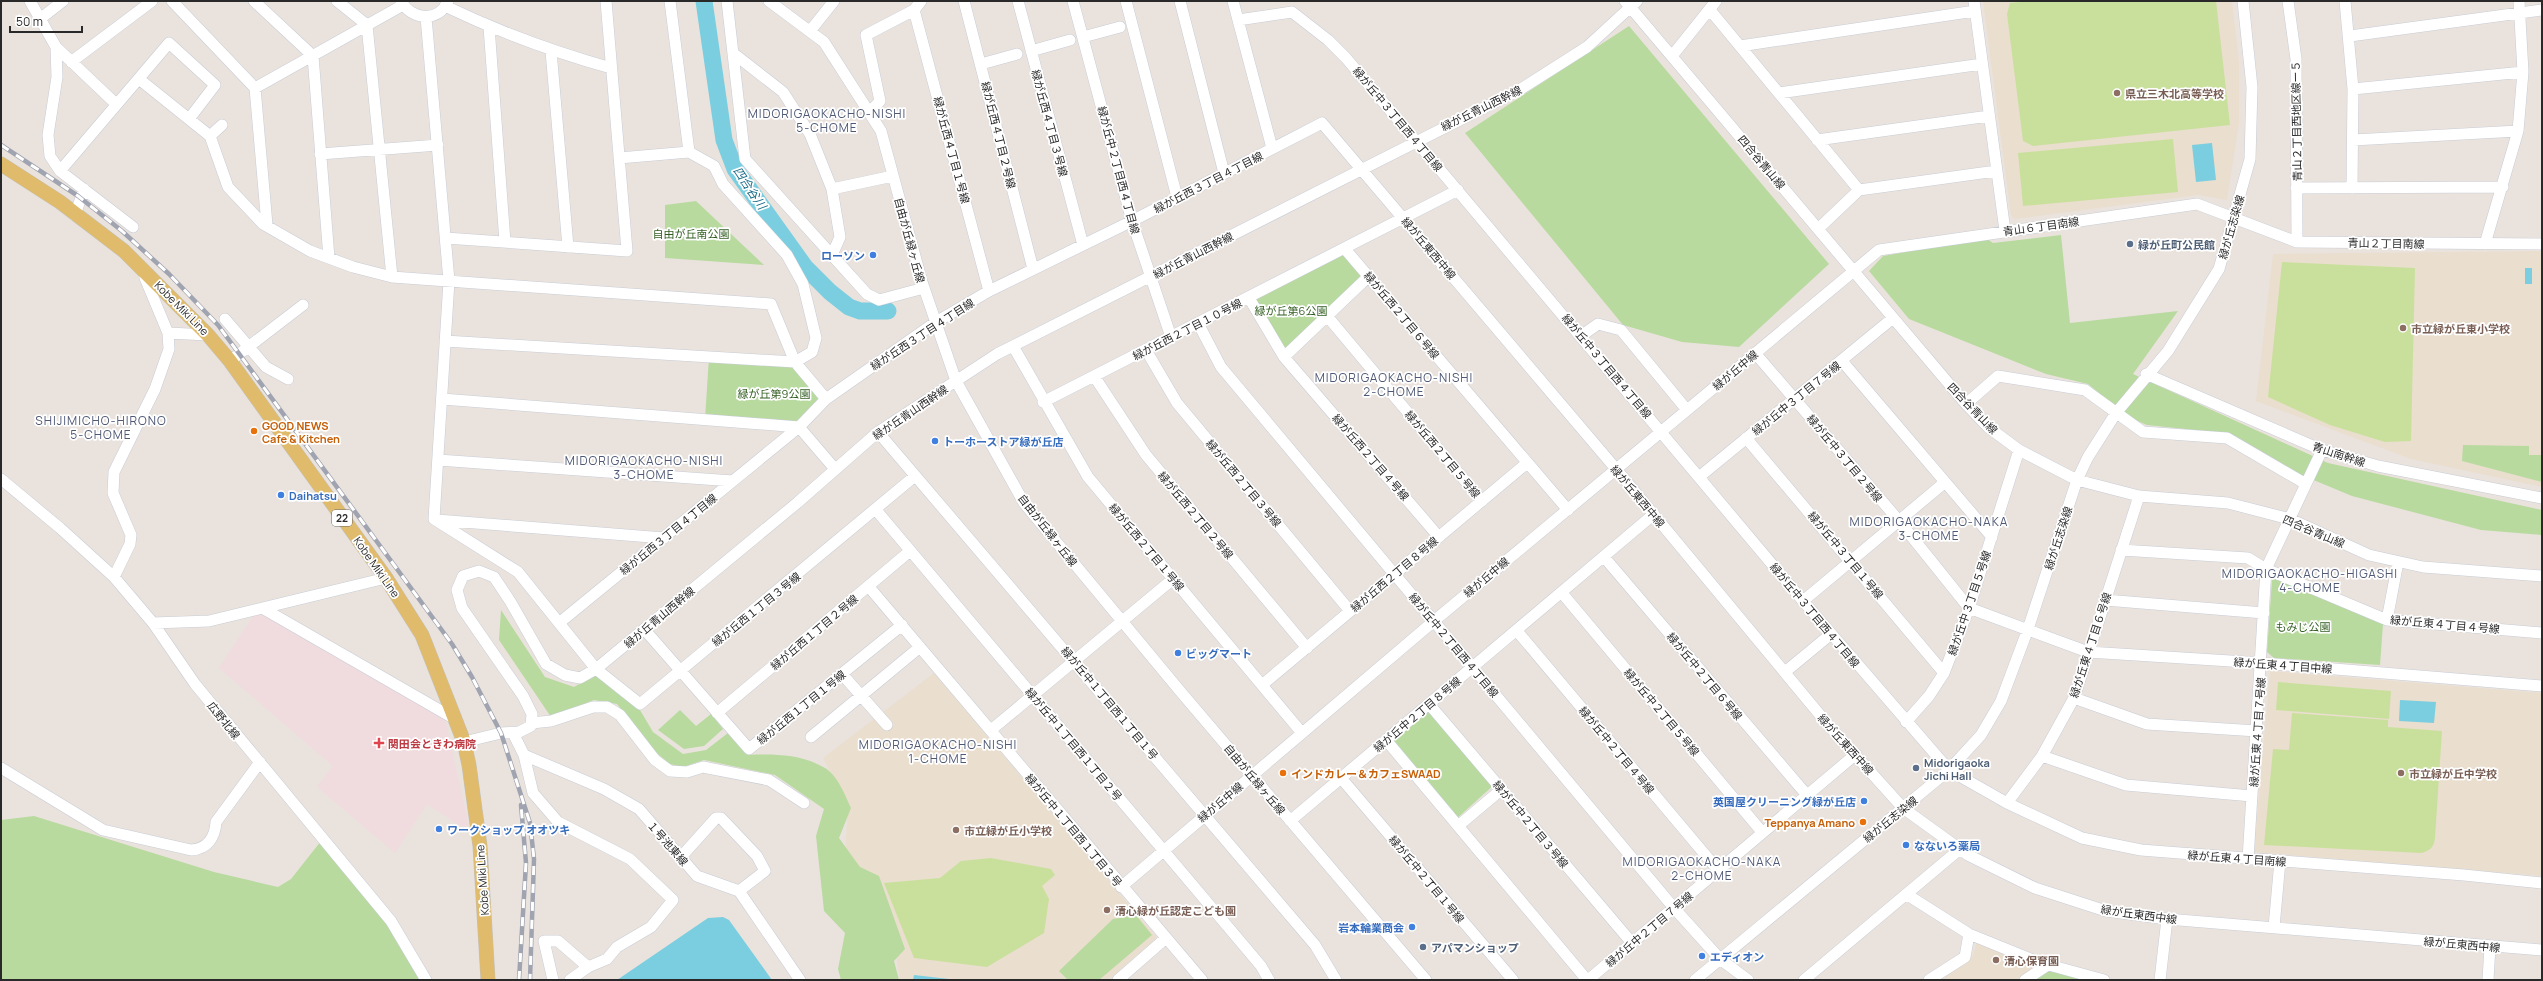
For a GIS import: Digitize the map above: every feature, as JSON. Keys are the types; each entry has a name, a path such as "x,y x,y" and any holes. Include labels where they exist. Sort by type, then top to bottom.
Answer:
{"main road":[{"name":"Kobe Miki Line","path":"1,164 60,202 75,216 124,251 208,334 230,361 386,578 422,635 464,742 480,846 488,980"}],"street":[{"path":"30,1 56,47 116,104"},
{"path":"40,19 63,1"},
{"path":"71,62 152,1"},
{"path":"172,1 255,88 266,226"},
{"path":"254,1 313,56 329,258"},
{"path":"337,1 367,26 392,277"},
{"path":"446,238 627,251 605,1"},
{"path":"670,1 690,152"},
{"path":"727,1 745,159 867,294 879,300 924,288"},
{"name":"自由が丘緑ヶ丘線","path":"769,1 824,42 881,131 924,288 956,381 1024,503 1122,622 1422,978"},
{"path":"810,31 834,1"},
{"name":"緑が丘西４丁目２号線","path":"964,1 1033,269"},
{"name":"緑が丘西４丁目３号線","path":"1018,1 1083,245"},
{"name":"緑が丘中２丁目西４丁目線","path":"1073,1 1132,222 1171,337"},
{"path":"1126,1 1177,198"},
{"path":"1180,1 1224,173"},
{"path":"1233,1 1272,148"},
{"name":"緑が丘志染線","path":"1695,980 1950,770 1981,734 2001,701 2028,629 2077,480 2088,457 2116,413 2146,374 2168,351 2219,269 2250,159 2252,88 2242,1"},
{"name":"青山２丁目西地区線ー５","path":"2288,1 2296,58 2297,242"},
{"path":"2345,1 2350,36 2353,89 2352,188"},
{"path":"2485,244 2503,187 2518,131 2523,72 2520,1"},
{"path":"255,88 367,26 402,3 410,12 426,17 435,15 447,3 489,27 551,51 611,68"},
{"name":"四合谷青山線","path":"1631,3 1672,56 1966,404 1988,427 2019,450 2077,480 2140,496 2228,503 2290,519 2369,555 2398,562 2423,567 2542,576"},
{"name":"緑が丘青山西幹線","path":"531,723 532,714 523,696 462,608 457,590 463,576 479,571 494,577 510,601 546,664 565,675 580,678 596,669 836,469 878,432 956,381 1013,346 1362,169 1416,140 1521,89 1587,47 1631,3"},
{"path":"870,113 880,101 866,35 917,5"},
{"name":"緑が丘西４丁目１号線","path":"917,5 989,291"},
{"path":"1672,56 1713,5 1740,46 1859,190"},
{"path":"1740,46 1974,6 2005,231"},
{"path":"2350,36 2542,10"},
{"name":"緑が丘中３丁目西４丁目線","path":"1238,20 1292,12 1328,40 1346,58 1803,601 1906,722 1950,770"},
{"path":"426,17 449,281 434,519"},
{"path":"489,27 505,242"},
{"path":"1083,37 1120,27"},
{"path":"1031,51 1070,40"},
{"path":"60,171 169,43 215,85 189,119"},
{"path":"56,47 57,78 48,134 50,156 60,171 133,227"},
{"path":"551,51 568,247"},
{"path":"733,53 783,92 810,134 832,189 840,237 832,255"},
{"path":"981,64 1017,54"},
{"path":"1779,93 1982,64"},
{"path":"2353,89 2523,72"},
{"path":"139,79 210,136 228,187 266,226 310,251 353,267 392,277 771,304 796,362 826,399"},
{"path":"1817,140 1989,116"},
{"name":"緑が丘西３丁目４丁目線","path":"559,623 799,427 826,399 936,322 989,291 1132,222 1322,123 1362,169"},
{"path":"210,136 222,125"},
{"path":"2353,140 2518,131"},
{"path":"320,154 379,151 438,145"},
{"path":"446,341 796,362 812,352 816,338 803,284 787,255 723,184 714,166 690,152 619,158"},
{"name":"緑が丘東西中線","path":"1362,169 1654,514 1785,672 1903,808 1968,855 2035,888 2106,911 2167,919 2542,950"},
{"path":"1818,229 1859,190 1996,171"},
{"path":"832,189 893,176"},
{"path":"2296,188 2503,187"},
{"path":"75,216 84,189"},
{"name":"緑が丘西２丁目１０号線","path":"1043,402 1404,219 1458,190"},
{"name":"青山６丁目南線","path":"1853,270 1879,250 2197,204 2234,219"},
{"name":"青山２丁目南線","path":"2234,219 2297,242 2542,244"},
{"name":"緑が丘西２丁目６号線","path":"1345,249 1568,510"},
{"name":"緑が丘中線","path":"1121,886 1434,621 1662,432 1853,270"},
{"path":"114,577 130,544 131,535 113,493 114,472 155,389 169,349 168,333 145,278 145,271"},
{"path":"1284,357 1369,276"},
{"name":"緑が丘西２丁目４号線","path":"1249,298 1284,357 1439,537"},
{"path":"230,361 303,305"},
{"name":"緑が丘西２丁目５号線","path":"1327,316 1482,500"},
{"name":"緑が丘中３丁目７号線","path":"1699,478 1893,318"},
{"path":"225,319 248,348 266,367 288,379"},
{"name":"緑が丘中２丁目西４丁目線","path":"1198,323 1221,367 1394,574 1674,908 1720,959 1748,980"},
{"path":"1581,336 1598,324 1621,330 1687,410"},
{"path":"168,333 208,334"},
{"name":"緑が丘西２丁目１号線","path":"1013,346 1043,402 1088,477 1302,733"},
{"name":"緑が丘西２丁目３号線","path":"1146,350 1177,403 1350,612"},
{"name":"緑が丘中３丁目２号線","path":"1755,353 1900,522 1969,608"},
{"path":"1842,361 1944,484 1992,537"},
{"name":"青山南幹線","path":"2146,374 2322,450 2378,466 2542,498"},
{"name":"緑が丘西２丁目２号線","path":"1094,376 1146,455 1307,648"},
{"path":"1966,404 1998,376 2085,390 2143,432 2227,438 2306,484"},
{"path":"442,399 799,427 836,469"},
{"name":"緑が丘中１丁目西１丁目１号","path":"878,432 1316,945 1336,980"},
{"name":"緑が丘中３丁目１号線","path":"1746,438 1944,673"},
{"name":"緑が丘中３丁目５号線","path":"1906,722 1929,696 1944,673 1969,608 2019,450"},
{"name":"緑が丘東４丁目７号線","path":"2248,858 2262,663 2266,569 2322,450"},
{"path":"438,460 733,481"},
{"name":"緑が丘西２丁目８号線","path":"1262,685 1527,463"},
{"name":"緑が丘西１丁目３号線","path":"596,669 640,704 876,510 915,476"},
{"name":"広野北線","path":"1,479 60,528 114,577 153,623 195,684 391,921 426,980"},
{"path":"1803,601 1850,560 1900,522 1944,484"},
{"name":"緑が丘東４丁目６号線","path":"2007,803 2042,756 2074,698 2121,550 2140,496"},
{"name":"緑が丘中１丁目西１丁目２号","path":"876,510 1260,966 1269,980"},
{"name":"緑が丘中２丁目８号線","path":"1290,820 1473,668 1654,514"},
{"path":"434,519 664,538"},
{"path":"434,519 518,572 596,669"},
{"name":"緑が丘東４丁目４号線","path":"2121,550 2248,558 2266,569 2387,620 2542,633"},
{"name":"緑が丘西１丁目２号線","path":"717,713 869,587 910,551"},
{"name":"緑が丘中２丁目６号線","path":"1604,557 1806,794"},
{"path":"2387,620 2398,562"},
{"path":"153,623 209,621 264,609 386,578"},
{"path":"991,730 1173,579"},
{"name":"緑が丘中１丁目西１丁目３号","path":"869,587 1202,980"},
{"name":"緑が丘中２丁目５号線","path":"1562,593 1762,832"},
{"path":"2105,600 2264,613"},
{"path":"1969,608 2028,629"},
{"path":"264,609 455,719"},
{"name":"緑が丘西１丁目１号線","path":"644,629 749,749 902,625"},
{"name":"緑が丘東４丁目中線","path":"2028,629 2088,652 2262,663 2542,686"},
{"name":"緑が丘中２丁目４号線","path":"1517,631 1718,870"},
{"path":"1785,672 1831,634"},
{"path":"811,737 920,647"},
{"path":"842,674 887,725"},
{"path":"2074,698 2147,724 2257,731"},
{"name":"緑が丘中２丁目３号線","path":"1430,704 1632,943"},
{"path":"464,742 501,733 513,733 531,726 531,723 551,722 593,707 607,707 620,715 655,760 670,771 687,772 703,767 769,780 804,803"},
{"path":"513,733 524,755 533,793 558,822 630,858 673,900 650,927 617,947 607,959 588,967 570,980"},
{"path":"1386,740 1588,980"},
{"name":"緑が丘中２丁目７号線","path":"1588,980 1806,794 1856,754"},
{"name":"１号池東線","path":"524,755 604,789 640,809 680,858 697,876 739,891"},
{"path":"2042,756 2126,785 2252,796"},
{"path":"1,768 103,830 192,850 200,850 208,845 215,832 216,822 260,762"},
{"name":"緑が丘東４丁目南線","path":"1950,770 2007,803 2090,839 2141,850 2542,883"},
{"name":"緑が丘中２丁目１号線","path":"1341,778 1513,980"},
{"path":"1458,826 1502,789"},
{"path":"680,858 716,818 721,818 757,856 765,871 739,891 800,980"},
{"path":"1804,980 1960,849"},
{"path":"2274,927 2280,861"},
{"path":"1906,894 1968,934 2048,965 2100,980"},
{"path":"2160,980 2167,919"},
{"path":"1929,980 1965,957 1968,934"},
{"path":"1125,978 1166,938"},
{"path":"553,980 544,941 558,941 588,967"},
{"path":"2488,980 2490,946"},
{"path":"2025,980 2048,965"}],"shaded area":[{"name":"県立三木北高等学校","path":"1983,1 2232,1 2239,62 2239,123 2227,200 2198,195 2015,219 2011,216"},
{"name":"市立緑が丘東小学校","path":"2542,251 2542,487 2411,459 2256,401 2273,254"},
{"name":"関田会ときわ病院","path":"256,612 262,612 445,719 469,826 462,827 427,804 395,853 317,787 333,766 219,668"},
{"name":"市立緑が丘中学校","path":"2270,671 2542,693 2542,876 2254,852"},
{"name":"市立緑が丘小学校","path":"934,673 1157,938 1108,980 900,980 895,947 845,853 848,807 823,758"},
{"name":"清心保育園","path":"1977,940 2034,963 2034,970 2019,980 1938,980 1973,956"}],"green space":[{"path":"2031,1 2216,1 2230,125 2033,146 2023,141 2007,14 2010,3"},
{"path":"1629,26 1829,264 1739,347 1682,342 1623,325 1465,133"},
{"path":"2173,139 2178,192 2023,206 2018,153"},
{"name":"自由が丘南公園","path":"696,201 764,265 665,258 665,205"},
{"path":"2061,235 2070,323 2178,311 2133,374 2328,463 2542,510 2542,535 2481,530 2352,496 2299,474 2224,433 2147,425 2128,417 2088,384 2046,374 1909,319 1869,271 1883,256 1986,238 1993,243"},
{"name":"緑が丘第6公園","path":"1342,254 1363,274 1290,348 1284,348 1256,303 1256,299"},
{"path":"2282,262 2415,268 2411,441 2385,442 2330,425 2268,397"},
{"name":"緑が丘第9公園","path":"709,357 795,362 826,399 799,427 705,419"},
{"path":"2463,445 2529,446 2529,455 2542,455 2542,482 2462,461"},
{"name":"もみじ公園","path":"2275,577 2383,624 2380,665 2274,658 2267,652 2272,580"},
{"path":"501,610 545,677 574,687 595,675 640,710 653,732 683,754 706,750 728,733 748,755 778,755 797,757 816,763 830,771 841,786 851,808 839,838 860,867 879,876 905,949 894,961 899,980 841,980 838,969 845,933 824,911 816,836 824,809 775,775 704,760 683,767 670,764 653,750 617,704 594,700 551,717 499,640"},
{"path":"2278,682 2391,691 2389,719 2276,710"},
{"path":"1429,704 1496,783 1454,821 1386,740"},
{"path":"680,710 696,726 711,714 723,729 704,746 684,749 658,730"},
{"path":"2292,713 2388,720 2388,727 2442,731 2435,838 2434,844 2431,848 2421,853 2264,845 2273,749 2289,750"},
{"path":"34,816 214,872 278,887 291,879 321,841 391,926 420,980 1,980 1,820"},
{"path":"991,858 1051,869 1055,875 1042,886 1049,899 1044,933 987,967 914,958 884,883 940,878 961,861"},
{"path":"1136,915 1152,935 1099,980 1068,980 1059,971 1113,919"},
{"path":"2048,965 2098,980 2025,980"}],"water":[{"path":"2212,143 2216,180 2196,182 2192,145"},
{"path":"2525,268 2532,268 2532,284 2525,284"},
{"path":"2400,700 2436,702 2434,723 2399,721"},
{"path":"723,917 729,920 772,980 617,980 708,918"},
{"path":"914,975 949,979 913,980"}],"waterway":[{"name":"四合谷川","path":"704,1 724,140 735,169 805,267 830,292 849,307 860,311 888,311"}],"railway":[{"path":"1,145 78,196 122,231 169,274 218,325 452,644 472,677 501,733 530,823 534,859 530,980"},
{"path":"519,980 526,863 521,805"}],"place":[{"name":"県立三木北高等学校","path":"2117,93"},
{"name":"緑が丘町公民館","path":"2130,244"},
{"name":"ローソン","path":"873,255"},
{"name":"市立緑が丘東小学校","path":"2403,328"},
{"name":"GOOD NEWS Cafe & Kitchen","path":"254,431"},
{"name":"トーホーストア緑が丘店","path":"935,441"},
{"name":"Daihatsu","path":"281,495"},
{"name":"ビッグマート","path":"1178,653"},
{"name":"関田会ときわ病院","path":"379,743"},
{"name":"Midorigaoka Jichi Hall","path":"1916,768"},
{"name":"インドカレー＆カフェSWAAD","path":"1283,773"},
{"name":"市立緑が丘中学校","path":"2401,773"},
{"name":"英国屋クリーニング緑が丘店","path":"1864,801"},
{"name":"Teppanya Amano","path":"1863,822"},
{"name":"ワークショップ オオツキ","path":"439,829"},
{"name":"市立緑が丘小学校","path":"956,830"},
{"name":"なないろ薬局","path":"1906,845"},
{"name":"清心緑が丘認定こども園","path":"1107,910"},
{"name":"岩本輪業商会","path":"1412,927"},
{"name":"アパマンショップ","path":"1423,947"},
{"name":"エディオン","path":"1702,956"},
{"name":"清心保育園","path":"1996,960"}],"district":[{"name":"MIDORIGAOKACHO-NISHI 5-CHOME","path":"827,120"},
{"name":"MIDORIGAOKACHO-NISHI 2-CHOME","path":"1394,384"},
{"name":"SHIJIMICHO-HIRONO 5-CHOME","path":"101,427"},
{"name":"MIDORIGAOKACHO-NISHI 3-CHOME","path":"644,467"},
{"name":"MIDORIGAOKACHO-NAKA 3-CHOME","path":"1929,528"},
{"name":"MIDORIGAOKACHO-HIGASHI 4-CHOME","path":"2310,580"},
{"name":"MIDORIGAOKACHO-NISHI 1-CHOME","path":"938,751"},
{"name":"MIDORIGAOKACHO-NAKA 2-CHOME","path":"1702,868"}]}
